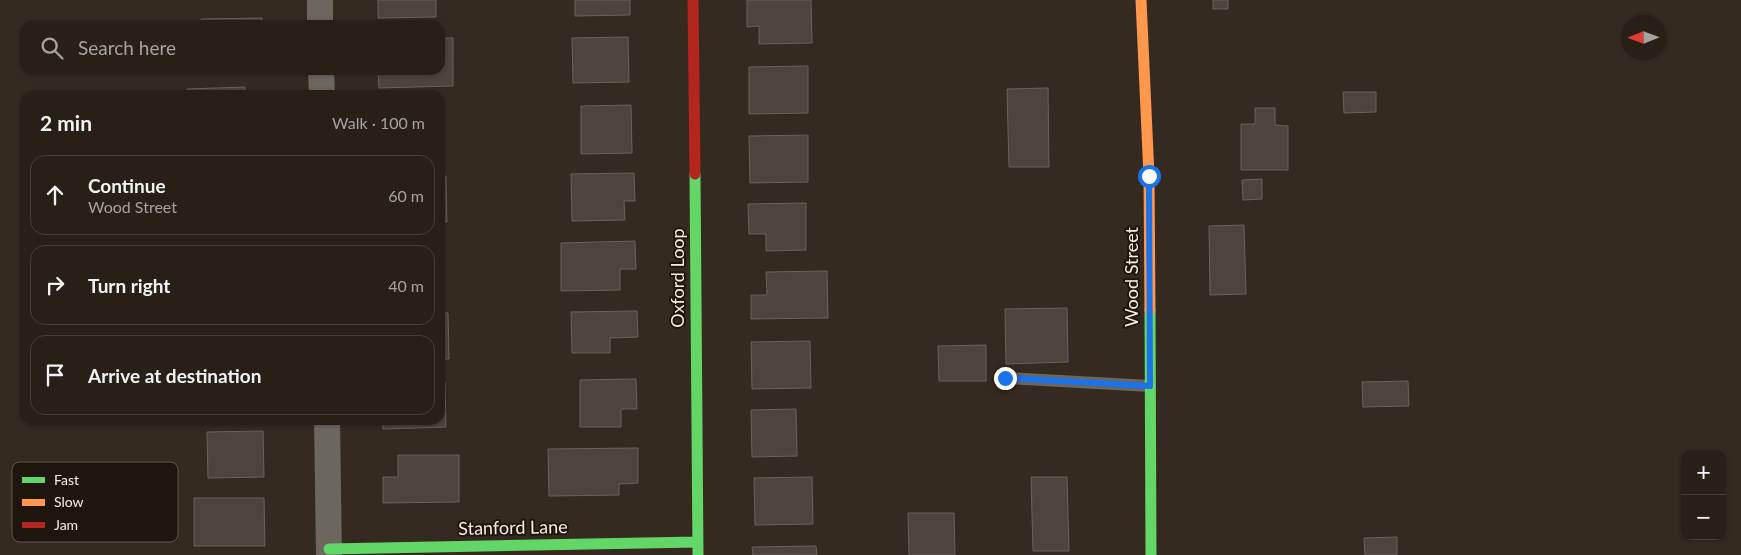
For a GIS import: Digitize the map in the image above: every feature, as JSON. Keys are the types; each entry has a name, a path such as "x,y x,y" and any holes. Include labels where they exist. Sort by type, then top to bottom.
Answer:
{"street":[{"path":"320,0 320,20"},
{"name":"Oxford Loop","path":"693,0 698,555"},
{"name":"Wood Street","path":"1141,0 1149,176 1151,555"},
{"path":"321,75 322,90"},
{"path":"327,425 329,552"},
{"name":"Stanford Lane","path":"329,552 698,542"}],"lane":[{"path":"1005,378 1150,386"}],"building":[{"path":"378,0 436,0 436,17 378,18"},
{"path":"575,0 630,0 630,15 575,16"},
{"path":"747,0 811,0 812,43 759,44 759,26 747,27"},
{"path":"1213,0 1228,0 1228,9 1213,9"},
{"path":"262,18 262,20 201,20"},
{"path":"628,37 629,82 573,83 572,38"},
{"path":"445,38 453,38 453,86 379,88 378,75 445,75"},
{"path":"808,66 808,113 749,114 749,67"},
{"path":"245,87 245,90 187,89"},
{"path":"1048,88 1049,167 1009,167 1007,89"},
{"path":"1343,92 1376,92 1376,112 1344,113"},
{"path":"631,105 632,153 581,154 581,106"},
{"path":"1255,108 1275,108 1275,125 1288,126 1288,170 1241,170 1241,124 1255,124"},
{"path":"808,135 808,182 750,183 749,136"},
{"path":"634,173 635,201 624,201 625,220 572,221 571,174"},
{"path":"445,176 446,176 447,222 445,222"},
{"path":"1262,179 1262,199 1243,200 1242,180"},
{"path":"806,203 806,250 766,251 766,234 749,234 748,204"},
{"path":"1244,225 1246,294 1210,295 1209,226"},
{"path":"635,241 636,269 620,269 620,290 561,291 561,243"},
{"path":"827,271 828,318 751,319 751,295 767,295 766,272"},
{"path":"1067,308 1068,362 1006,364 1005,309"},
{"path":"637,311 638,337 610,338 610,353 572,353 571,312"},
{"path":"445,313 448,313 449,359 445,359"},
{"path":"810,341 811,388 752,389 751,342"},
{"path":"986,345 986,381 939,381 938,346"},
{"path":"636,379 637,409 621,409 621,427 580,427 580,380"},
{"path":"1408,381 1409,406 1363,407 1362,382"},
{"path":"445,382 446,427 383,429 383,425 445,425"},
{"path":"796,409 797,456 752,457 751,410"},
{"path":"263,431 264,477 208,478 207,432"},
{"path":"638,448 638,483 619,484 619,495 549,496 548,449"},
{"path":"398,455 459,455 459,502 383,503 383,477 398,477"},
{"path":"812,477 813,524 755,525 754,478"},
{"path":"1031,477 1067,477 1069,551 1033,551"},
{"path":"194,498 264,498 265,546 194,546"},
{"path":"908,513 954,513 955,555 909,555"},
{"path":"1397,537 1397,555 1365,555 1364,538"},
{"path":"816,546 817,555 753,555 752,547"}],"traffic: fast":[{"path":"695,174 698,555"},
{"path":"1150,310 1151,555"},
{"path":"329,549 697,542"}],"traffic: slow":[{"path":"1141,0 1149,176 1150,310"}],"traffic: jam":[{"path":"693,0 695,174"}],"route":[{"path":"1005,378 1150,386 1149,176"}]}
